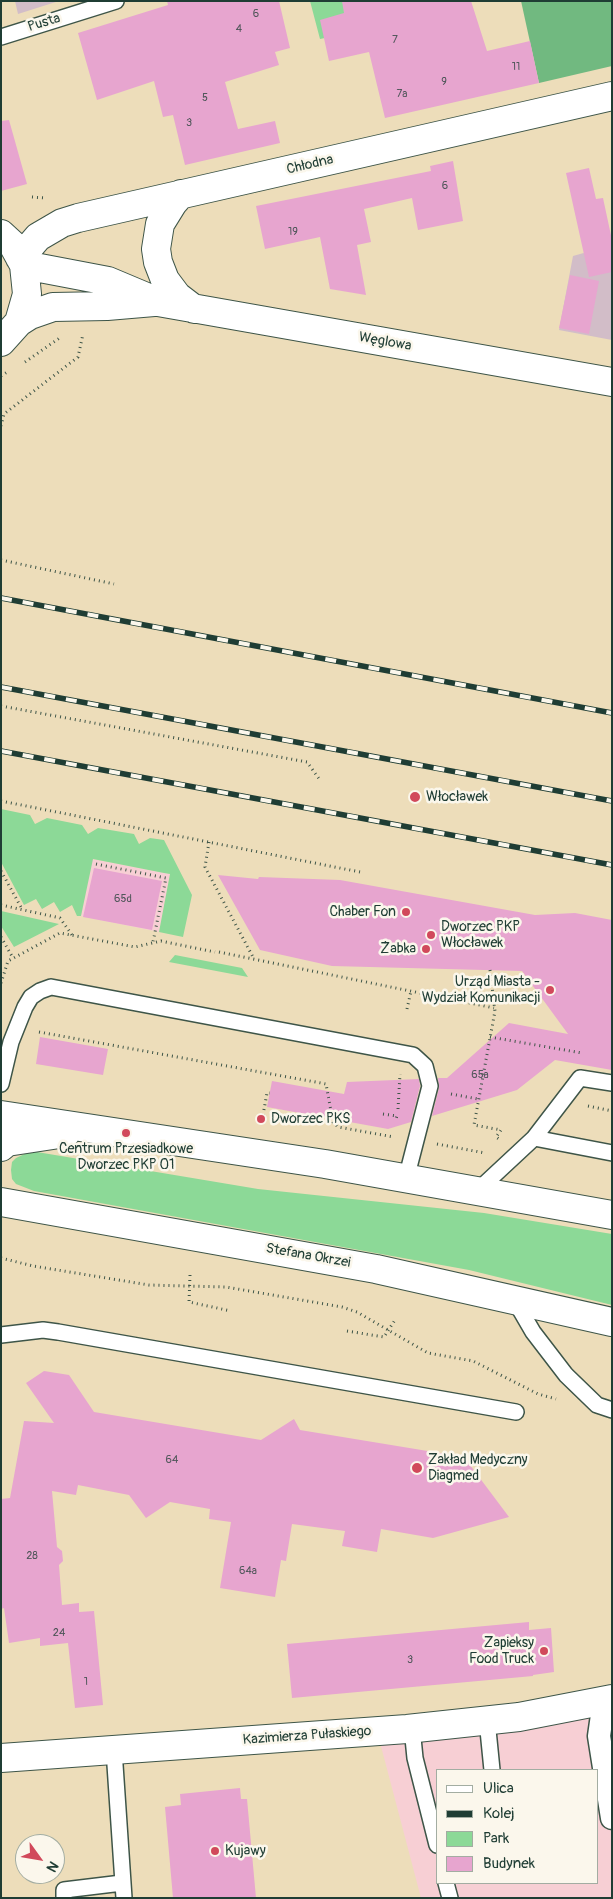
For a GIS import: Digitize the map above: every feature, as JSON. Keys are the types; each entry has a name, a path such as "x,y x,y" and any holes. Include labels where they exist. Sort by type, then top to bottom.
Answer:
{"street":[{"name":"Chłodna","path":"22,262 38,237 62,223 612,96"},
{"path":"181,194 165,213 157,236 156,249 158,262 165,280 177,296 194,309"},
{"path":"1,234 13,245 22,262 27,294 10,332"},
{"name":"Węglowa","path":"22,262 108,281 158,302 612,382"},
{"name":"Węglowa","path":"10,332 30,314 53,307 107,306 158,302"},
{"path":"1,1115 325,1164 612,1215"},
{"path":"1,1147 7,1142 95,1128"},
{"path":"1,1189 5,1194 29,1207"},
{"name":"Stefana Okrzei","path":"1,1202 376,1269 612,1322"},
{"path":"608,1700 598,1736 612,1818"},
{"name":"Kazimierza Pułaskiego","path":"1,1758 412,1728 519,1717 608,1700"}],"lane":[{"name":"Pusta","path":"1,37 116,1"},
{"path":"1,1084 11,1042 31,997 40,990 60,987 413,1054 426,1066 430,1086 406,1179"},
{"path":"476,1192 534,1138 580,1078 612,1083"},
{"path":"534,1138 612,1153"},
{"path":"515,1301 533,1332 581,1392 597,1405 612,1410"},
{"path":"1,1335 43,1330 58,1332 516,1412"},
{"path":"486,1720 492,1769"},
{"path":"412,1728 415,1758 436,1841"},
{"path":"64,1898 64,1890 123,1891 114,1750"},
{"path":"446,1884 450,1898"}],"path":[{"path":"1,426 4,414 78,357 84,331"},
{"path":"1,560 114,584"},
{"path":"1,706 307,762 320,780"},
{"path":"1,801 360,872"},
{"path":"209,842 205,867 254,959"},
{"path":"96,864 166,878 153,943"},
{"path":"1,871 22,909"},
{"path":"1,905 60,918 72,935"},
{"path":"1,983 8,961 60,933 135,947 161,941 494,1008"},
{"path":"1,937 13,958"},
{"path":"490,970 494,1008 474,1125 501,1130 496,1137 501,1140"},
{"path":"407,1009 411,991"},
{"path":"17,1028 326,1084 333,1122 338,1127 489,1153 508,1162"},
{"path":"490,1037 584,1053"},
{"path":"398,1109 400,1071"},
{"path":"263,1115 268,1093 270,1093"},
{"path":"445,1093 478,1099"},
{"path":"587,1106 612,1111"},
{"path":"383,1114 397,1116 396,1123"},
{"path":"393,1136 394,1130"},
{"path":"1,1258 33,1266 149,1285 226,1287 342,1307 357,1312 428,1353 478,1363 550,1398 566,1398 581,1392"},
{"path":"190,1275 189,1302 231,1311"},
{"path":"347,1331 384,1337 394,1320"}],"shaded area":[{"path":"15,1 59,1 18,14"},
{"path":"612,245 612,340 559,330 573,256"},
{"path":"92,859 170,874 159,932 81,916"},
{"path":"612,1699 612,1898 421,1898 377,1731"}],"green space":[{"path":"310,1 378,1 339,35 320,39"},
{"path":"521,1 612,1 612,66 539,83"},
{"path":"1,809 30,815 35,824 47,818 82,825 88,834 98,828 134,834 139,844 150,838 164,840 192,895 183,937 159,932 170,874 93,859 81,916 77,916 72,905 60,912 54,902 42,909 36,899 24,905 1,862"},
{"path":"1,911 59,924 14,947 1,926"},
{"path":"175,955 242,968 248,977 169,962"},
{"path":"31,1151 258,1189 484,1213 612,1234 612,1305 469,1270 34,1191 16,1184 12,1179 11,1170 12,1162 16,1158"}],"building":[{"path":"167,1 279,1 290,48 275,52 279,65 225,82 238,129 275,121 280,143 185,165 173,115 163,117 154,81 97,100 78,33 168,5"},
{"path":"342,1 471,1 487,51 530,41 539,83 385,118 369,52 329,61 320,20 344,13"},
{"path":"9,120 27,184 1,191 1,121"},
{"path":"453,161 463,221 418,230 412,198 364,209 371,242 357,245 366,295 330,289 320,237 265,249 256,206 431,171 430,166"},
{"path":"589,168 596,199 603,198 612,240 612,272 589,277 566,173"},
{"path":"570,275 599,281 589,334 559,328"},
{"path":"94,868 162,881 152,930 83,917"},
{"name":"Dworzec PKP Włocławek","path":"218,875 258,879 259,877 340,880 535,915 575,913 612,920 612,1070 555,1060 517,1090 432,1116 439,1088 438,1078 447,1078 509,1023 568,1034 522,971 332,966 260,950"},
{"path":"40,1037 108,1049 103,1075 36,1064"},
{"path":"419,1079 420,1086 411,1122 388,1129 267,1107 272,1081 344,1094 347,1082"},
{"path":"44,1371 69,1375 94,1412 261,1440 294,1419 300,1430 464,1457 509,1517 433,1538 381,1529 377,1552 342,1546 345,1531 292,1524 286,1561 281,1560 275,1597 220,1588 231,1522 209,1519 210,1509 170,1502 146,1518 129,1495 78,1485 76,1495 52,1491 57,1547 62,1551 63,1561 59,1565 62,1605 79,1603 79,1612 94,1611 103,1705 75,1708 68,1643 40,1646 40,1638 9,1643 4,1608 1,1609 1,1499 10,1498 24,1421 54,1423 26,1383"},
{"path":"529,1622 529,1630 551,1628 554,1672 533,1676 292,1698 287,1644"},
{"name":"Kujawy","path":"240,1788 241,1799 247,1799 256,1898 173,1898 165,1807 181,1805 180,1794"}],"railway":[{"path":"1,598 612,713"},
{"path":"1,687 612,801"},
{"path":"1,751 612,865"}],"place":[{"name":"Włocławek","path":"415,797"},
{"name":"Chaber Fon","path":"406,912"},
{"name":"Dworzec PKP Włocławek","path":"431,935"},
{"name":"Żabka","path":"426,949"},
{"name":"Urząd Miasta - Wydział Komunikacji","path":"550,990"},
{"name":"Dworzec PKS","path":"261,1119"},
{"name":"Centrum Przesiadkowe Dworzec PKP 01","path":"126,1133"},
{"name":"Zakład Medyczny Diagmed","path":"417,1468"},
{"name":"Zapieksy Food Truck","path":"544,1651"},
{"name":"Kujawy","path":"215,1851"}]}
